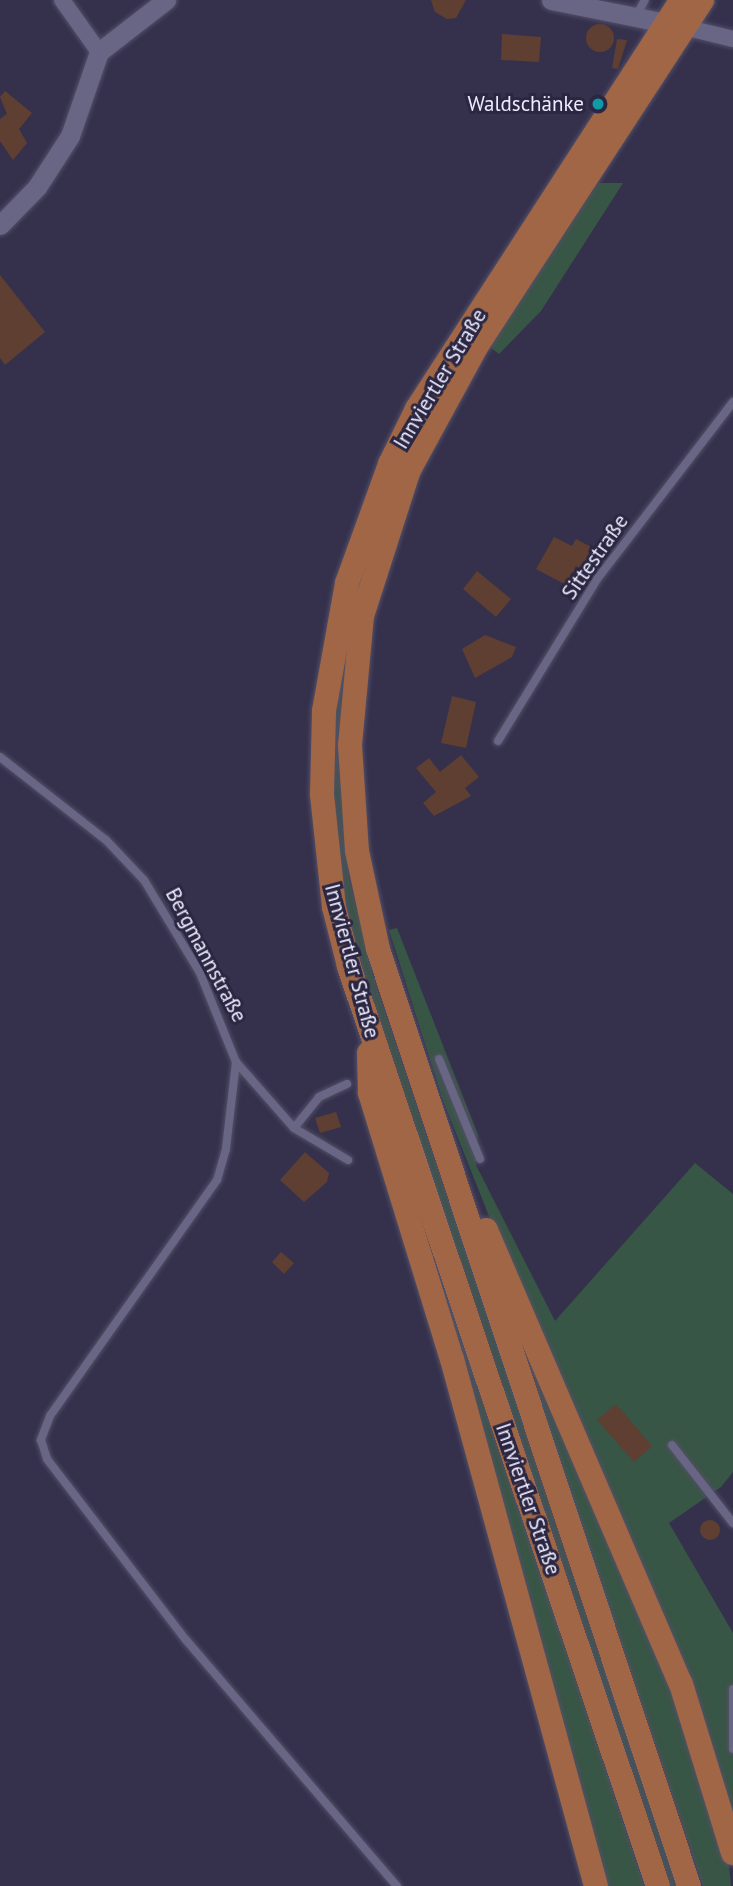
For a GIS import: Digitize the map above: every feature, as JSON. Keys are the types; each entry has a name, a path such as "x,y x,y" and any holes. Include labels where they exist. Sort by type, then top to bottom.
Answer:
{"main road":[{"name":"Innviertler Straße","path":"682,0 679,25 439,408 385,531 362,615 350,734 357,850 378,948 690,1886"},
{"name":"Innviertler Straße","path":"658,1886 369,1028 334,907 322,794 324,711 347,583 365,522 417,409 679,25 702,0"},
{"path":"369,1028 370,1093 452,1359 596,1886"},
{"path":"450,1170 476,1205 681,1684 733,1853"}],"street":[{"path":"62,0 99,52"},
{"path":"551,0 640,8 679,25 733,38"},
{"path":"0,225 37,187 69,136 99,52 155,3"}],"lane":[{"name":"Sittestraße","path":"499,741 598,578 733,402"},
{"name":"Bergmannstraße","path":"0,757 106,840 144,880 200,974 236,1062 226,1149 217,1180 187,1227 50,1416 41,1440 64,1484 186,1640 397,1886"},
{"path":"439,1059 480,1159"},
{"path":"236,1062 294,1128 348,1160"},
{"path":"294,1128 319,1097 347,1084"},
{"path":"672,1445 733,1523"},
{"path":"733,1689 733,1749"}],"green space":[{"path":"598,183 623,183 541,311 499,354 490,347"},
{"path":"356,614 341,698 341,795 349,878 373,976 679,1886 667,1886 364,980 340,882 332,789 335,698"},
{"path":"397,928 478,1135 476,1165 555,1321 695,1163 733,1194 733,1472 721,1487 669,1523 733,1633 733,1833 443,1100 389,930"},
{"path":"410,1177 551,1603 644,1886 604,1886"},
{"path":"495,1273 669,1684 727,1846 731,1886 703,1886"}],"building":[{"path":"431,0 466,0 456,18 447,19 435,12"},
{"path":"600,24 610,28 614,38 610,48 600,52 590,48 586,38 590,28"},
{"path":"502,34 541,37 539,62 501,60"},
{"path":"617,39 627,40 618,69 612,68"},
{"path":"5,91 32,113 19,129 27,143 13,160 0,141 0,119 7,114 0,97"},
{"path":"0,275 45,332 5,365 0,358"},
{"path":"554,537 572,546 576,539 593,548 572,588 536,569"},
{"path":"477,571 511,599 496,617 463,589"},
{"path":"485,635 516,647 512,657 475,678 462,649"},
{"path":"452,696 476,702 466,748 441,743"},
{"path":"461,755 479,777 465,788 471,796 434,816 423,803 436,792 416,768 429,758 440,772"},
{"path":"336,1112 341,1127 320,1133 315,1118"},
{"path":"305,1152 329,1173 327,1182 304,1202 280,1180"},
{"path":"281,1252 294,1263 284,1274 272,1262"},
{"path":"616,1404 652,1446 634,1462 597,1420"},
{"path":"710,1520 717,1523 720,1530 717,1537 710,1540 703,1537 700,1530 703,1523"}],"place":[{"name":"Waldschänke","path":"598,104"}]}
